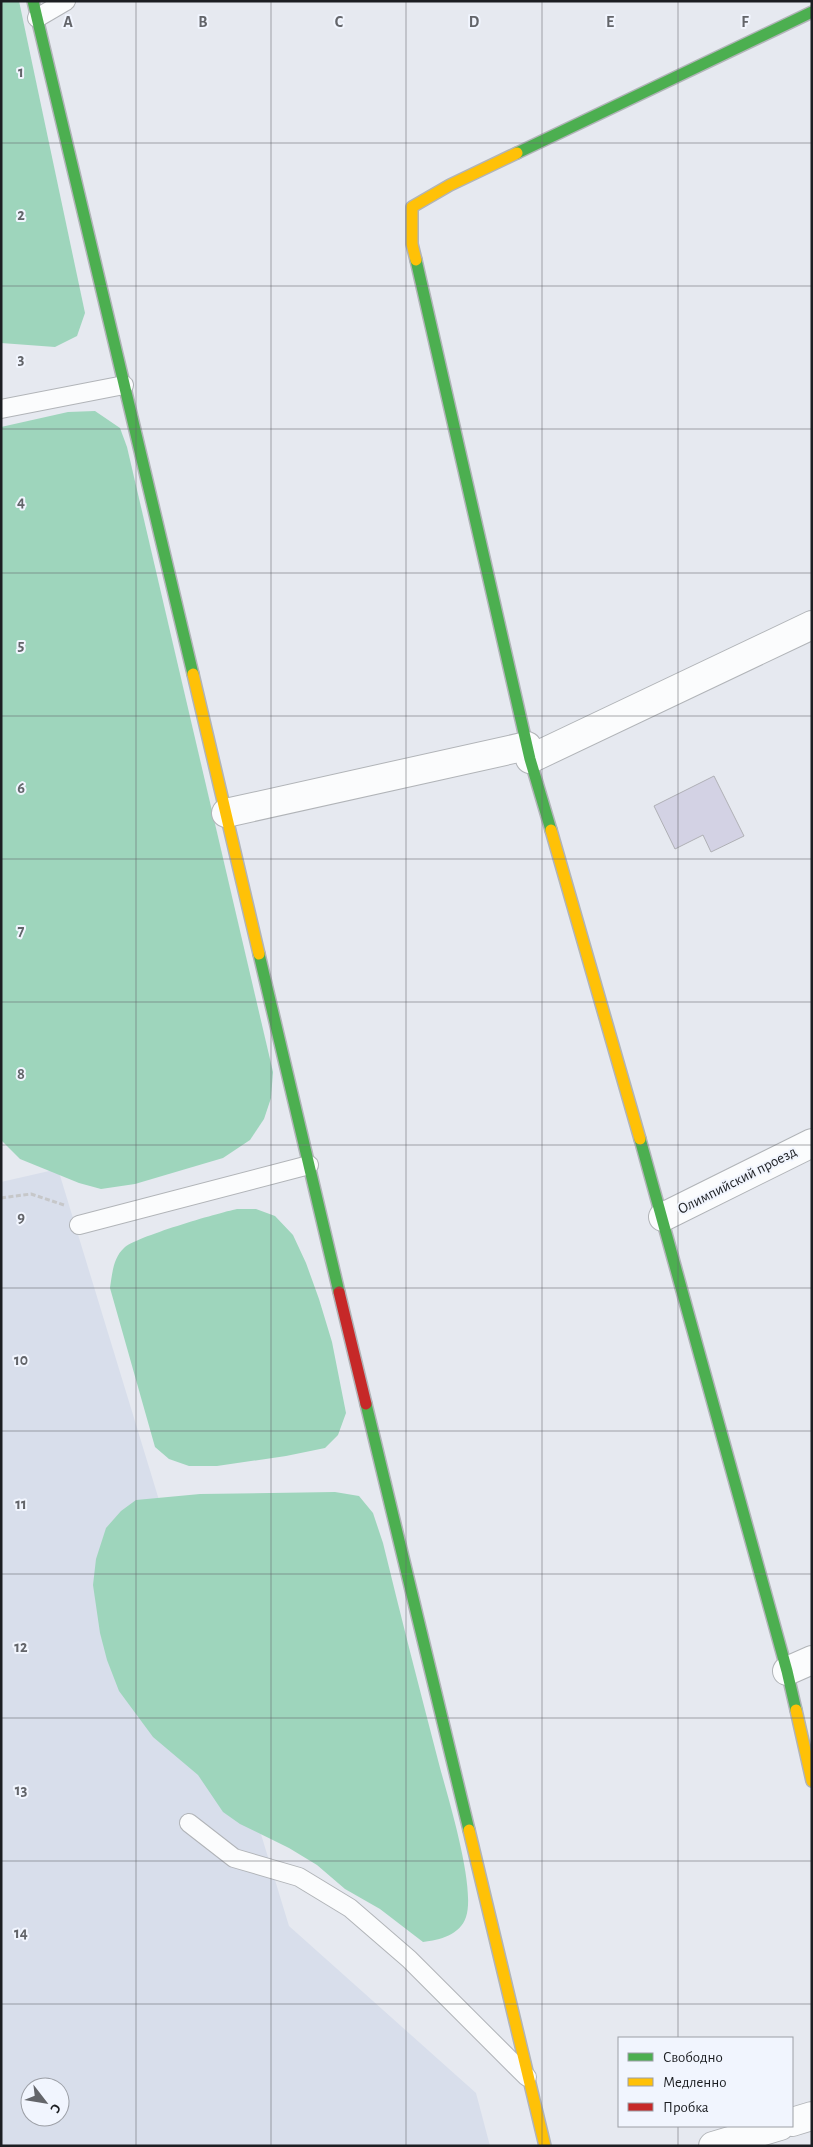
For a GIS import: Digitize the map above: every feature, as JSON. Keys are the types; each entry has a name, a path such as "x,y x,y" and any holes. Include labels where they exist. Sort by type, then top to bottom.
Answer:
{"street":[{"path":"35,10 545,2146"},
{"path":"812,12 450,185 412,207 412,244 528,753 663,1217 787,1671 812,1781"},
{"path":"226,813 528,753 812,625"},
{"name":"Олимпийский проезд","path":"663,1217 812,1143"},
{"path":"787,1671 812,1660"},
{"path":"793,2122 812,2116"},
{"path":"714,2146 777,2127"}],"lane":[{"path":"35,10 66,1"},
{"path":"1,408 124,385"},
{"path":"79,1225 309,1164"},
{"path":"189,1823 234,1858 299,1878 350,1908 409,1959 529,2079"}],"path":[{"path":"1,1198 31,1194 104,1218"}],"shaded area":[{"path":"58,1169 289,1926 476,2093 490,2146 1,2146 1,1182"}],"green space":[{"path":"1,1 19,1 85,313 77,336 55,347 1,343"},
{"path":"95,411 120,428 127,447 273,1072 271,1098 264,1119 250,1140 223,1158 135,1184 101,1189 79,1183 20,1159 1,1140 1,427 68,412"},
{"path":"237,1209 256,1209 275,1216 293,1235 306,1263 332,1342 346,1413 338,1435 325,1448 217,1466 189,1466 169,1459 155,1447 110,1288 112,1272 120,1252 131,1243 178,1226"},
{"path":"335,1492 359,1496 373,1513 383,1543 460,1842 467,1885 468,1903 466,1917 459,1928 449,1936 436,1940 423,1942 380,1909 345,1889 317,1865 289,1848 240,1824 223,1812 198,1775 153,1737 119,1691 107,1660 100,1633 93,1585 96,1559 106,1528 121,1511 136,1500 200,1494"}],"building":[{"path":"714,776 744,836 711,852 703,835 675,849 654,806"}],"traffic: fast":[{"path":"33,1 193,674"},
{"path":"517,153 812,12"},
{"path":"416,260 530,759 551,830"},
{"path":"259,954 339,1292"},
{"path":"640,1139 787,1671 796,1710"},
{"path":"366,1404 469,1830"}],"traffic: slow":[{"path":"416,260 412,244 412,207 450,185 517,153"},
{"path":"193,674 259,954"},
{"path":"551,830 640,1139"},
{"path":"796,1710 812,1781"},
{"path":"469,1830 545,2146"}],"traffic: jam":[{"path":"339,1292 366,1404"}]}
